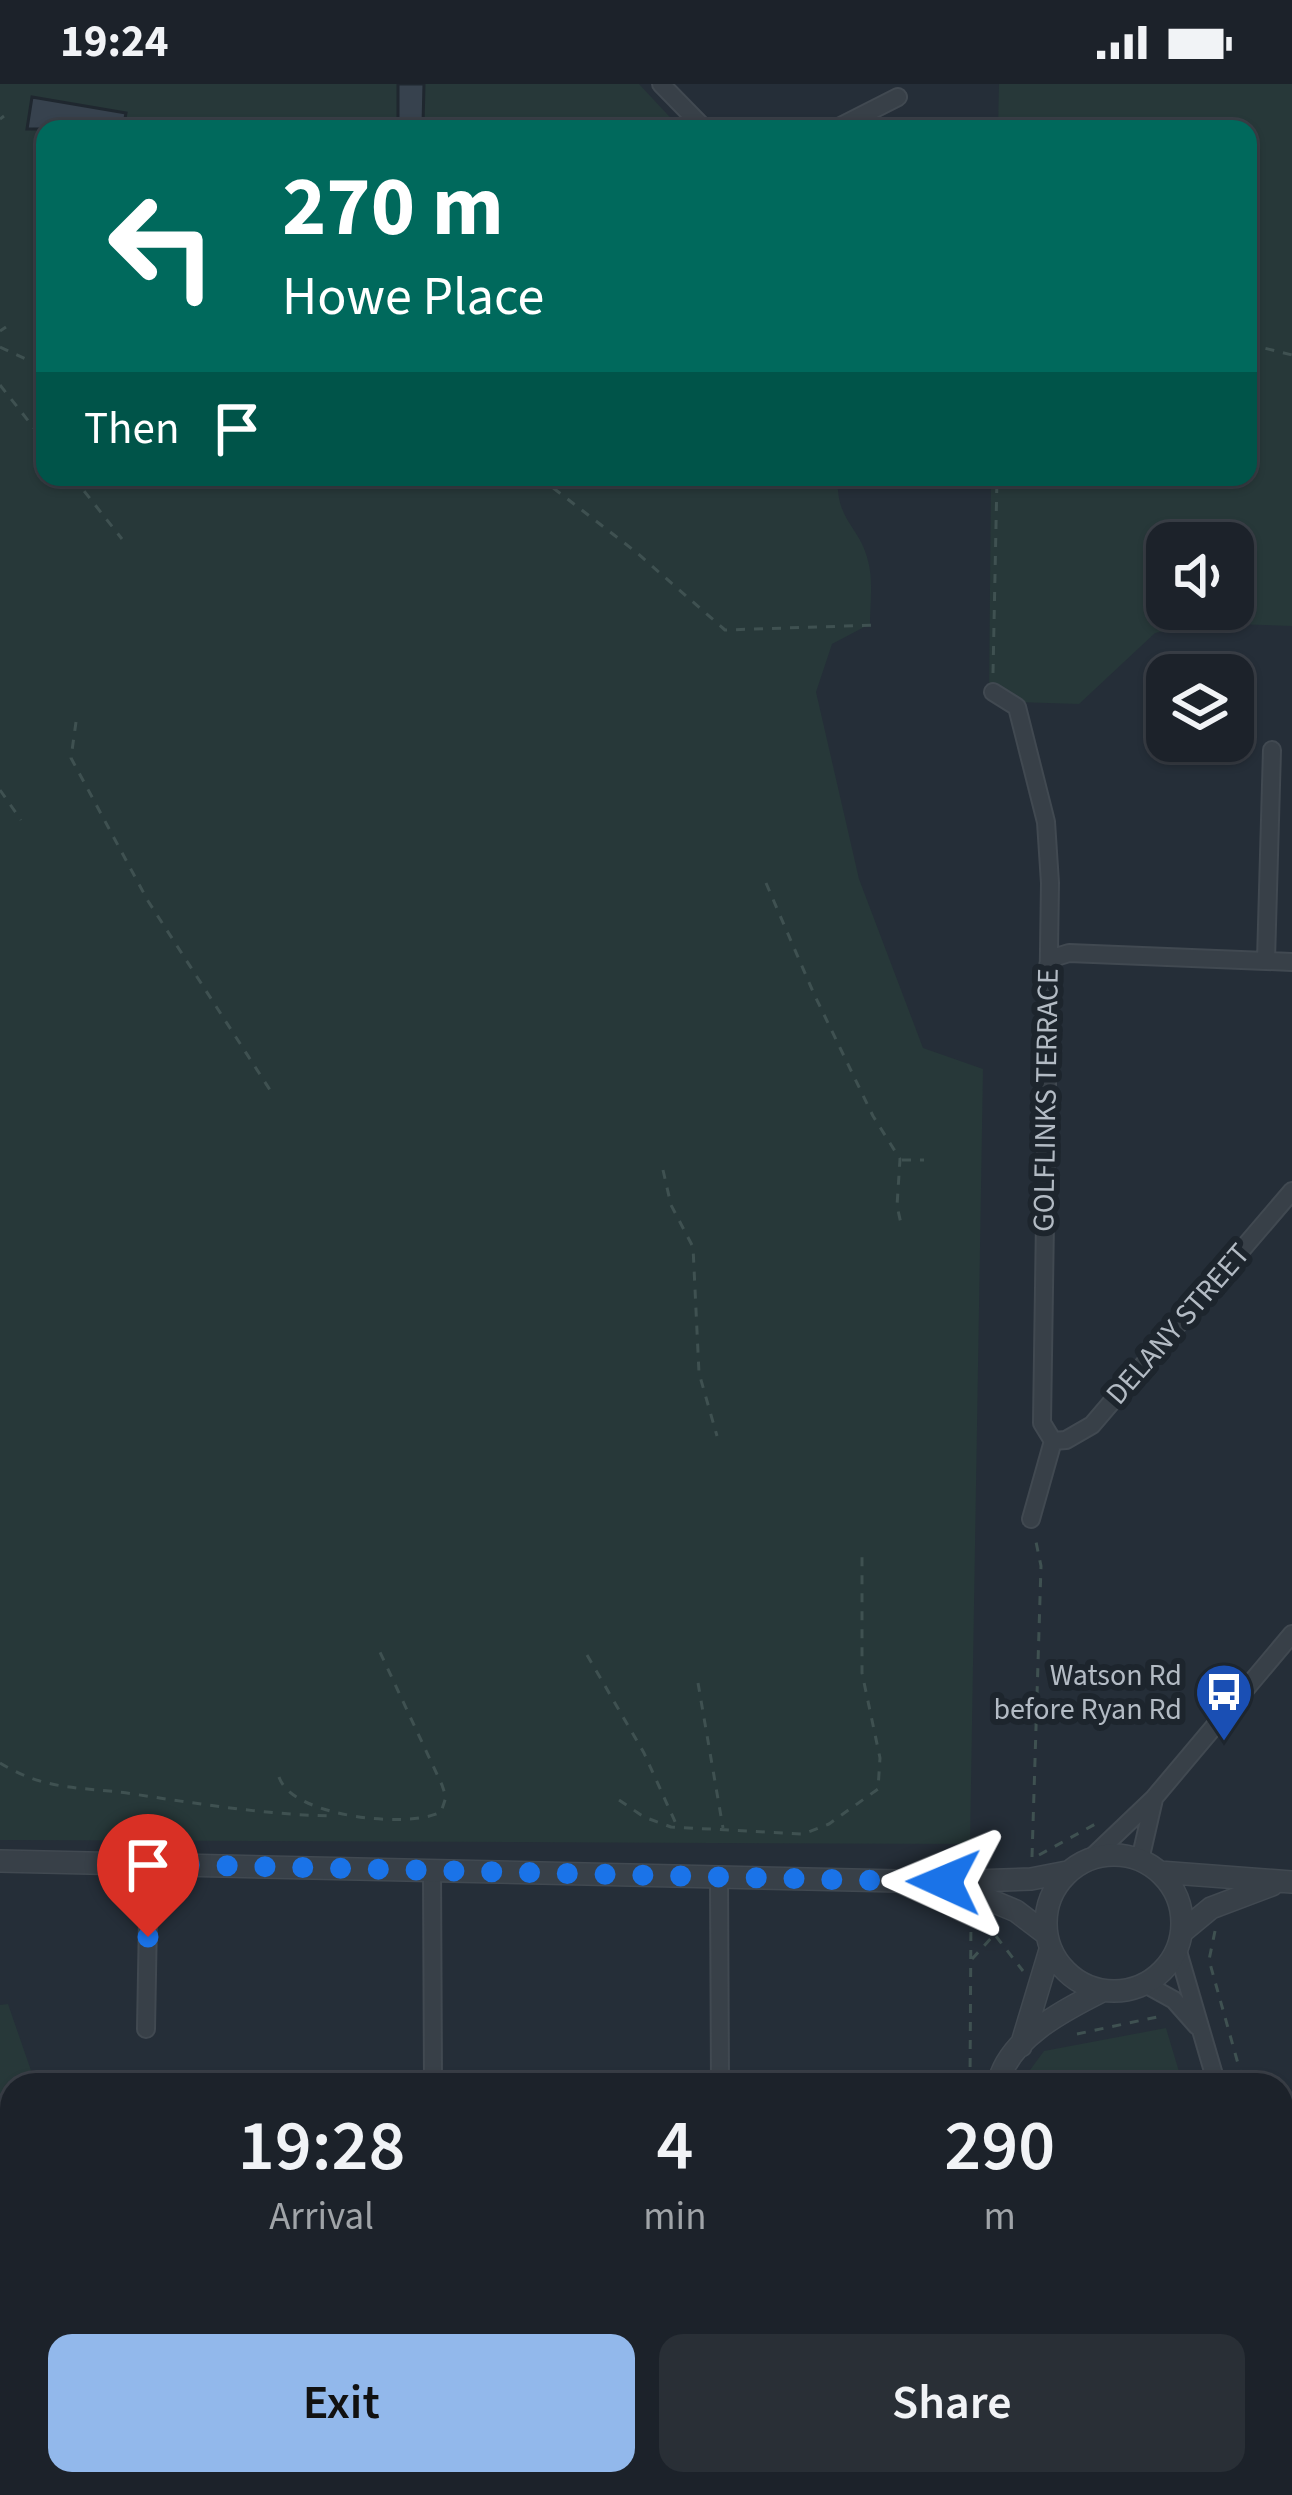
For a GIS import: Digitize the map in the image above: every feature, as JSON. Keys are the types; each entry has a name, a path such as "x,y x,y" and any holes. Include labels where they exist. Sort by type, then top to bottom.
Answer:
{"street":[{"path":"661,84 696,120"},
{"path":"853,120 898,97"},
{"name":"GOLFLINKS TERRACE","path":"993,692 1017,707 1046,822 1050,883 1042,1423 1053,1441 1030,1519"},
{"path":"1267,960 1272,750"},
{"path":"1048,965 1069,953 1292,962"},
{"name":"DELANY STREET","path":"1053,1441 1066,1440 1092,1425 1292,1191"},
{"path":"0,1861 944,1882 1031,1880 1067,1872 1090,1859 1154,1798 1292,1634"},
{"path":"1154,1798 1150,1866 1178,1900 1180,1940 1214,2073"},
{"path":"1090,1859 1115,1855 1150,1866 1288,1881"},
{"path":"146,2029 149,1864"},
{"path":"432,1870 433,2073"},
{"path":"1021,2047 1048,1942 1049,1900 1067,1872"},
{"path":"719,1876 720,2073"},
{"path":"944,1882 1004,1905 1048,1942 1071,1977 1102,1991 1131,1990 1145,1984 1170,1963 1180,1940 1211,1908 1288,1881"},
{"path":"1145,1984 1174,2000 1202,2032"},
{"path":"1002,2073 1021,2047 1057,2014 1102,1991"}],"path":[{"path":"0,331 6,327"},
{"path":"1257,346 1292,355"},
{"path":"0,347 30,361"},
{"path":"0,385 36,431"},
{"path":"80,486 122,539"},
{"path":"550,486 725,629 877,625"},
{"path":"993,692 997,486"},
{"path":"76,722 71,758 148,902 272,1093"},
{"path":"0,790 21,820"},
{"path":"766,884 834,1036 900,1160 897,1206 902,1228"},
{"path":"900,1160 924,1160"},
{"path":"663,1170 671,1205 692,1247 700,1372 717,1436"},
{"path":"1030,1519 1041,1566 1032,1858 1103,1820"},
{"path":"619,1800 644,1817 677,1828 770,1835 816,1832 881,1785 862,1673 862,1556"},
{"path":"0,1763 55,1788 284,1814 427,1818 441,1813 445,1806 442,1785 379,1651"},
{"path":"586,1655 634,1733 677,1828"},
{"path":"698,1683 723,1829"},
{"path":"279,1778 287,1792 343,1816"},
{"path":"970,2073 971,1908 975,1909"},
{"path":"985,1922 1024,1972"},
{"path":"1215,1924 1209,1960 1241,2073"},
{"path":"971,1960 994,1934"},
{"path":"1077,2034 1157,2018"}],"shaded area":[{"path":"0,84 639,84 673,120 36,120 36,486 838,486 845,515 866,552 870,624 832,644 816,692 859,879 923,1048 983,1069 970,1844 0,1840"},
{"path":"999,84 1292,84 1292,626 1254,625 1254,522 1146,522 1146,630 1169,630 1155,633 1079,704 989,701 991,486 1257,486 1257,120 998,120"},
{"path":"8,2004 32,2073 0,2073 0,2005"},
{"path":"1166,2028 1179,2073 1028,2073 1044,2051"}],"building":[{"path":"398,84 424,84 423,120 398,120"},
{"path":"32,97 126,113 125,120 36,120 36,129 27,129"}],"place":[{"name":"Watson Rd before Ryan Rd","path":"1224,1743"}],"route":[{"path":"148,1937 149,1864 944,1882"}]}
